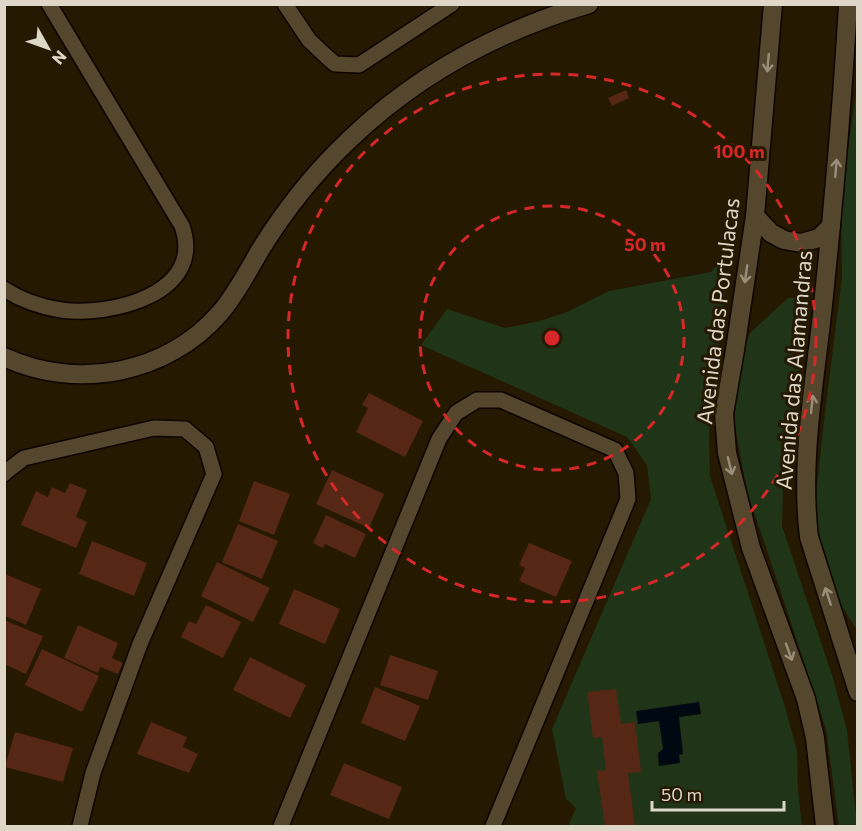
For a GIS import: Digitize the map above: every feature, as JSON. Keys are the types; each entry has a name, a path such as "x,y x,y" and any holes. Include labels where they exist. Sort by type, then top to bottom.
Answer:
{"street":[{"path":"4,289 26,300 62,310 81,311 109,308 136,301 169,283 181,270 186,254 187,244 182,226 49,4"},
{"path":"285,4 309,40 327,57 336,63 359,64 452,4"},
{"path":"4,357 36,369 56,373 98,375 118,372 156,360 190,341 219,315 301,193 324,165 376,115 435,72 465,54 529,24 589,4"},
{"name":"Avenida das Portulacas","path":"773,4 755,216 724,414 727,453 751,548 806,699 815,738 825,826"},
{"path":"848,4 851,58"},
{"name":"Avenida das Alamandras","path":"851,58 806,466 806,512 809,537 858,692"},
{"path":"755,216 771,233 784,240 801,243 819,238 831,226"},
{"path":"281,826 439,439 456,413 477,400 501,400 615,450 626,473 628,499 493,826"},
{"path":"4,474 24,458 154,428 185,429 206,447 214,474 136,655 93,773 80,826"}],"green space":[{"path":"856,93 857,630 838,600 811,544 842,277 841,199"},
{"path":"721,260 727,274 709,433 710,476 785,707 797,751 802,826 568,826 576,808 566,799 552,729 651,499 647,465 627,437 421,345 447,309 505,328 540,321 567,312 609,291 711,272"},
{"path":"800,297 807,309 797,406 783,485 782,526 832,675 847,730 857,826 839,826 826,729 747,492 734,420 741,358 750,333 788,298"}],"shaded area":[{"path":"699,702 701,714 679,717 683,754 679,755 680,763 659,766 658,753 663,749 659,721 638,724 636,711"}],"building":[{"path":"626,90 629,98 612,106 608,98"},
{"path":"369,393 423,421 405,457 356,432 368,408 362,405"},
{"path":"332,470 384,494 369,528 316,504"},
{"path":"254,481 290,494 274,535 239,521"},
{"path":"70,483 87,490 76,517 87,522 76,548 21,525 36,491 48,497 52,487 65,493"},
{"path":"326,515 366,534 355,558 325,544 323,548 313,543"},
{"path":"238,524 278,541 262,579 222,562"},
{"path":"92,541 147,563 134,596 79,574"},
{"path":"529,543 572,561 556,597 519,581 525,568 519,565"},
{"path":"217,562 270,588 253,622 201,596"},
{"path":"5,574 41,589 26,625 5,616"},
{"path":"294,589 340,609 325,644 279,624"},
{"path":"206,605 241,622 223,658 181,637 189,621 196,624"},
{"path":"4,620 43,636 26,674 4,664"},
{"path":"78,625 118,643 112,658 123,663 118,674 100,667 98,673 64,658"},
{"path":"42,649 99,676 82,712 25,685"},
{"path":"390,655 438,671 428,700 380,685"},
{"path":"250,657 306,685 290,718 233,690"},
{"path":"375,687 420,706 405,741 361,723"},
{"path":"616,689 621,724 635,722 641,772 628,773 635,826 605,826 597,771 606,770 602,737 593,738 587,692"},
{"path":"151,722 187,737 183,747 198,754 189,773 137,754"},
{"path":"15,732 73,748 63,782 5,767"},
{"path":"344,763 402,787 389,819 330,795"}]}
